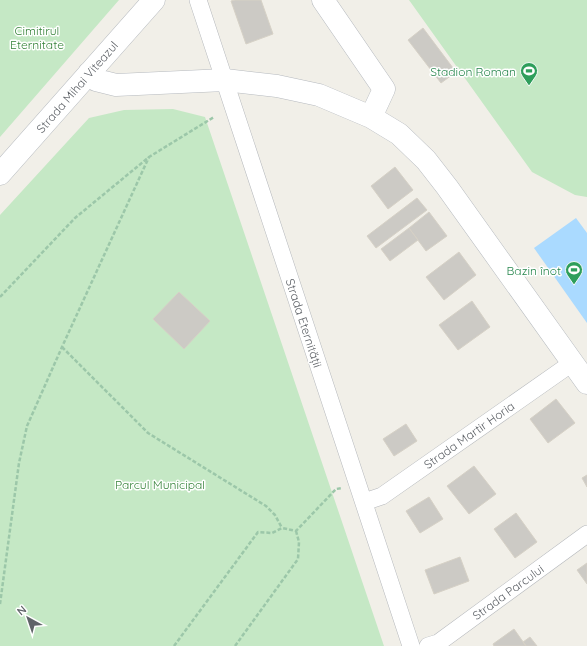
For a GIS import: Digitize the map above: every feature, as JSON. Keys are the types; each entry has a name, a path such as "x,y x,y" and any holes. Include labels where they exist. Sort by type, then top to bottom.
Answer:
{"street":[{"name":"Strada Mihai Viteazul","path":"0,174 154,0"},
{"name":"Strada Eternității","path":"198,0 411,646"},
{"path":"323,0 384,89 371,117"},
{"path":"89,73 96,80 116,85 225,80 277,86 319,95 371,117 399,134 426,160 447,187 587,383"},
{"name":"Strada Martir Horia","path":"364,502 382,496 572,363"},
{"name":"Strada Parcului","path":"428,646 438,643 587,534"}],"path":[{"path":"0,297 75,218 149,157 214,117"},
{"path":"0,604 19,463 27,426 149,157"},
{"path":"62,347 148,433 266,506 275,515 282,528"},
{"path":"296,531 336,489 357,484"},
{"path":"174,646 258,532 272,533 282,528 296,531"},
{"path":"235,646 298,559 299,542 296,531"}],"green space":[{"name":"Cimitirul Eternitate","path":"0,0 119,0 0,137"},
{"name":"Stadion Roman","path":"409,0 587,0 587,197 575,195 532,172"},
{"name":"Parcul Municipal","path":"173,109 205,117 384,646 0,646 0,215 89,118 124,110"}],"water":[{"name":"Bazin înot","path":"576,218 587,233 587,323 534,248"}],"building":[{"path":"261,0 273,34 246,44 231,1"},
{"path":"423,28 456,72 441,83 408,40"},
{"path":"395,167 413,190 388,209 371,186"},
{"path":"417,198 427,210 376,248 367,236"},
{"path":"429,212 447,236 426,251 409,228"},
{"path":"409,228 418,240 390,261 381,249"},
{"path":"459,252 476,275 444,300 426,277"},
{"path":"179,292 210,321 184,349 153,319"},
{"path":"472,301 490,327 458,350 439,325"},
{"path":"556,399 575,423 548,443 530,419"},
{"path":"406,424 417,441 394,456 383,439"},
{"path":"474,466 496,494 469,514 447,486"},
{"path":"587,475 587,487 582,478"},
{"path":"429,497 443,519 420,533 406,511"},
{"path":"516,513 537,542 515,558 494,529"},
{"path":"460,557 469,581 434,594 425,570"},
{"path":"587,563 587,584 577,570"},
{"path":"514,629 526,646 494,646 493,644"},
{"path":"530,637 537,646 526,646 523,642"}],"place":[{"name":"Stadion Roman","path":"529,86"},
{"name":"Bazin înot","path":"574,285"}]}
